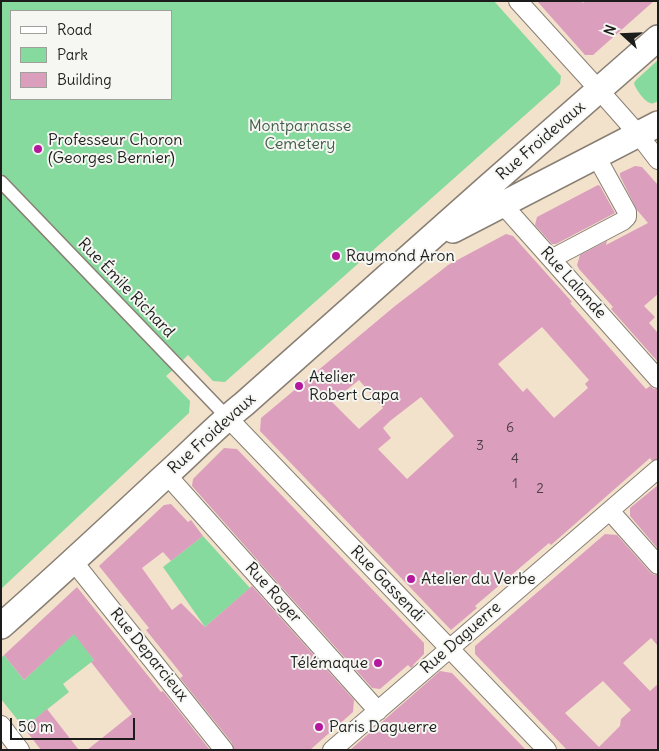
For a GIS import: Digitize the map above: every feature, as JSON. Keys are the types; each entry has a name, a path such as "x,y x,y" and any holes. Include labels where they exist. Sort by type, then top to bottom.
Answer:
{"main road":[{"name":"Rue Froidevaux","path":"1,626 167,475 227,417 424,245 495,196 599,90 658,38"},
{"name":"Rue Froidevaux","path":"495,196 596,156 648,129"}],"street":[{"path":"518,1 599,90 648,129 658,160"},
{"path":"552,260 627,217 627,212 596,156"},
{"name":"Rue Émile Richard","path":"1,182 227,417"},
{"name":"Rue Lalande","path":"495,196 658,379"},
{"name":"Rue Gassendi","path":"227,417 547,750"},
{"name":"Rue Daguerre","path":"332,750 658,469"},
{"name":"Rue Roger","path":"167,475 378,711"},
{"path":"610,511 658,565"},
{"name":"Rue Deparcieux","path":"73,561 224,750"},
{"path":"1,725 20,750"}],"green space":[{"name":"Montparnasse Cemetery","path":"1,1 494,1 561,76 560,84 225,382 213,381 188,355 182,361 1,173"},
{"path":"658,60 658,101 651,103 643,97 634,83"},
{"path":"1,191 173,370 166,376 190,401 189,413 1,589"},
{"path":"203,536 250,588 205,627 163,567"},
{"path":"72,629 94,660 63,684 69,692 24,728 1,699 1,658 4,655 24,680 69,638"}],"building":[{"path":"537,1 581,1 583,3 585,1 654,1 593,55 585,55"},
{"path":"635,166 642,167 658,185 658,294 644,306 655,317 649,323 658,333 658,362 611,309 613,307 577,265 580,255 607,241 606,245 648,223 637,210 620,176 620,173"},
{"path":"598,185 615,213 556,244 552,244 535,225 537,217"},
{"path":"506,234 513,236 646,389 650,386 658,389 658,459 652,461 650,458 551,545 549,543 475,606 477,608 451,630 260,431 261,418 395,306 448,265","holes":["542,327 589,380 585,384 588,388 554,418 527,388 523,392 498,364","359,380 383,408 359,429 332,402","421,397 454,436 407,479 378,449 391,438 383,428"]},
{"path":"224,448 237,449 424,643 424,654 411,668 408,665 380,689 372,688 192,486 193,479"},
{"path":"658,485 658,549 630,516 630,508"},
{"path":"171,504 188,522 191,520 203,536 171,561 163,552 142,568 172,610 181,603 205,627 252,586 354,700 353,712 310,750 234,750 232,743 180,678 183,676 146,630 149,628 99,566 164,505"},
{"path":"605,534 617,535 650,572 658,575 658,646 651,638 623,663 650,691 658,684 658,750 567,750 475,654 475,646","holes":["603,681 631,710 621,719 620,726 599,747 565,713"]},
{"path":"77,587 210,750 87,750 132,714 91,662 94,660 74,634 24,680 4,655"},
{"path":"440,671 452,673 526,750 350,750"},
{"path":"47,709 79,750 41,750 24,728"}],"place":[{"name":"Professeur Choron (Georges Bernier)","path":"38,149"},
{"name":"Raymond Aron","path":"336,256"},
{"name":"Atelier Robert Capa","path":"299,386"},
{"name":"Atelier du Verbe","path":"411,579"},
{"name":"Télémaque","path":"378,663"},
{"name":"Paris Daguerre","path":"319,727"}]}
